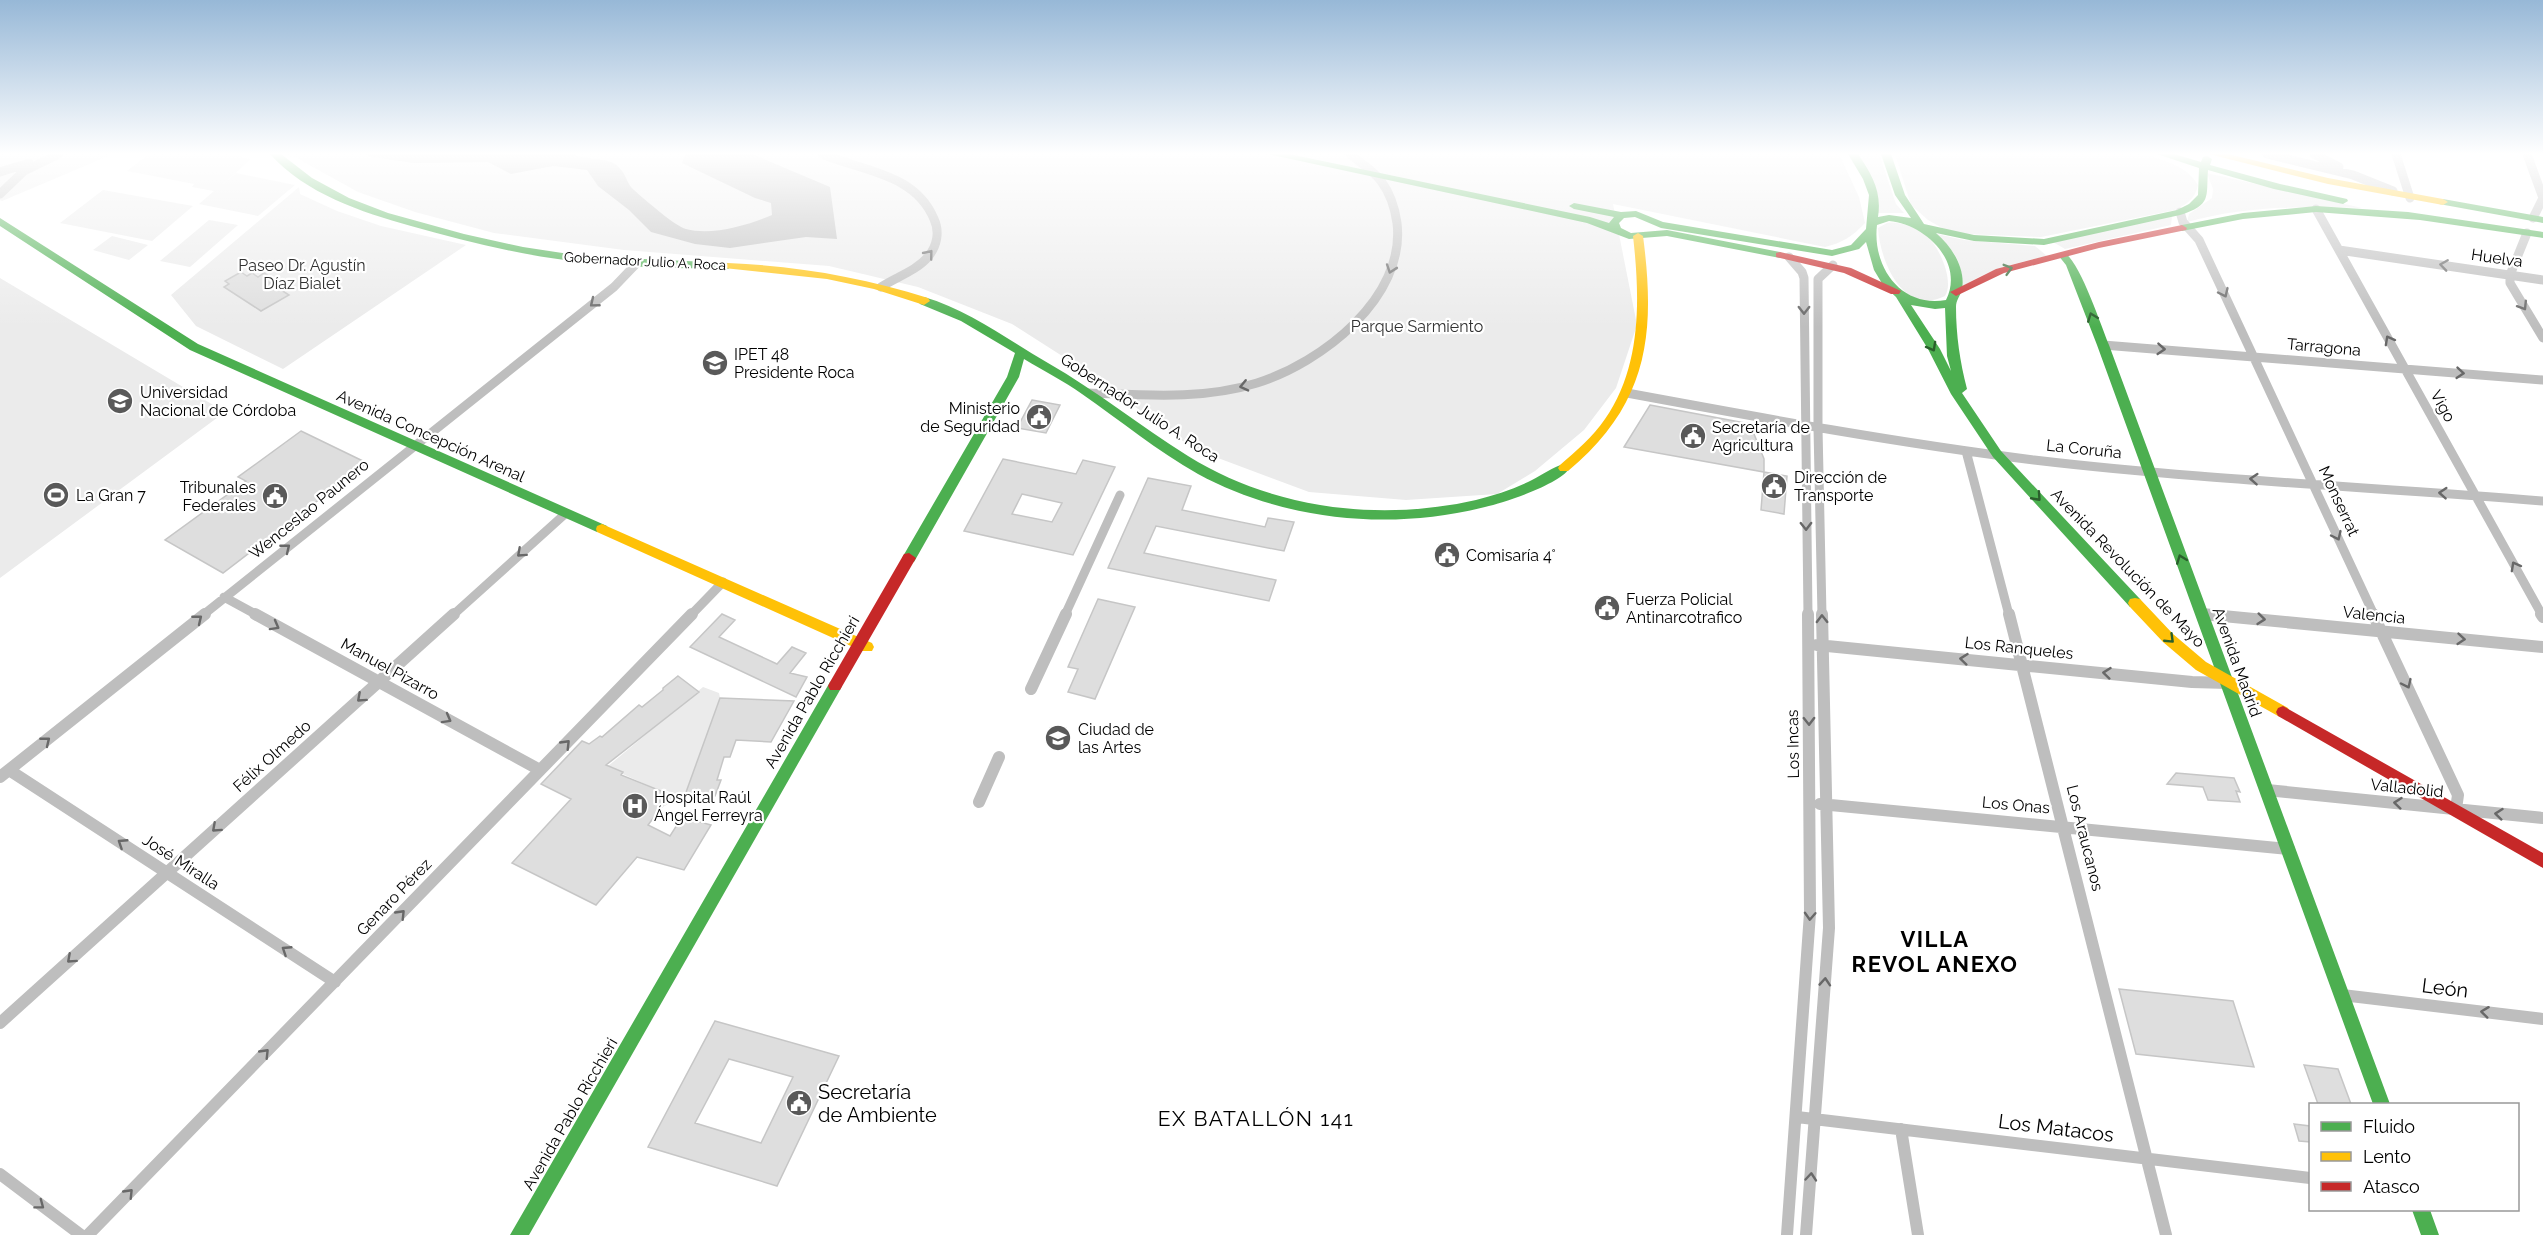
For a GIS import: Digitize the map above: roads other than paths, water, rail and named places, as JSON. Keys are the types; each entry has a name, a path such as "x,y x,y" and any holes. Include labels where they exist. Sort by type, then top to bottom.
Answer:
{"main road":[{"name":"Gobernador Julio A. Roca","path":"372,212 513,250 637,263 768,267 809,272 881,287 942,308 978,324 1089,393 1158,442 1223,481 1245,490 1301,506 1333,512 1387,516 1471,506 1508,496 1540,483 1569,465 1597,441 1614,418 1627,393 1638,357 1647,307 1642,235 1651,227 1646,219"},
{"path":"1551,212 1590,220 1618,222 1631,214 1661,225 1817,253 1832,253 1855,247 1871,227 1893,217 1974,238 2044,242 2180,212"},
{"path":"1575,212 1618,222 1626,235 1668,234 1833,265 1865,274 1927,308 1939,307 2000,271 2186,227 2243,216 2289,212"},
{"path":"1873,212 1871,245 1876,263 1898,294"},
{"path":"1912,212 1922,226 1937,239 1951,259 1953,297"},
{"path":"2350,212 2419,217"},
{"path":"2394,212 2543,235"},
{"path":"2493,212 2538,219"},
{"name":"Avenida Concepción Arenal","path":"0,221 181,341 410,449"},
{"name":"Avenida Concepción Arenal","path":"0,230 170,343 861,648"},
{"name":"Avenida Madrid","path":"2044,242 2063,255 2071,264 2103,345 2382,1103"},
{"name":"Avenida Revolución de Mayo","path":"1898,294 1934,349 1966,409 1996,454 2168,638 2201,666 2228,683 2250,693 2456,809 2543,861"},
{"name":"Avenida Revolución de Mayo","path":"1953,297 1953,356 1966,409"},
{"name":"Avenida Pablo Ricchieri","path":"530,1235 1013,377 1021,351"},
{"name":"Avenida Pablo Ricchieri","path":"519,1235 1025,371 1037,361"},
{"path":"2422,1211 2430,1235"}],"street":[{"path":"881,287 916,267 931,253 938,226 931,212"},
{"path":"1089,393 1215,392 1272,378 1295,367 1344,333 1383,289 1394,264 1396,222 1393,212"},
{"name":"Monserrat","path":"2180,212 2182,222 2197,235 2458,795 2456,809"},
{"name":"Vigo","path":"2317,212 2543,617"},
{"path":"2527,233 2510,275 2512,289 2543,338"},
{"name":"Huelva","path":"2339,250 2543,280"},
{"name":"Los Incas","path":"1787,1235 1810,913 1811,804 1804,426 1804,278 1802,272 1789,257"},
{"name":"Wenceslao Paunero","path":"4,774 614,286 637,263"},
{"name":"Los Incas","path":"1806,1235 1829,928 1818,428 1818,279 1833,265"},
{"name":"Tarragona","path":"2103,345 2543,380"},
{"name":"La Coruña","path":"1627,393 1804,426 1966,451 2148,471 2543,501"},
{"name":"Los Araucanos","path":"1966,451 2166,1235"},
{"path":"1031,689 1120,495"},
{"name":"Félix Olmedo","path":"0,1023 561,517"},
{"name":"Genaro Pérez","path":"88,1235 720,584"},
{"name":"Manuel Pizarro","path":"224,597 540,770"},
{"name":"Valencia","path":"2202,614 2543,647"},
{"name":"Los Ranqueles","path":"1808,645 2192,682 2228,683"},
{"path":"979,802 999,757"},
{"name":"José Miralla","path":"4,774 167,873 335,982"},
{"name":"Valladolid","path":"2267,790 2543,818"},
{"name":"Los Onas","path":"1811,804 2289,849"},
{"name":"León","path":"2342,995 2543,1019"},
{"name":"Los Matacos","path":"1797,1117 2309,1178"},
{"path":"1901,1129 1918,1235"},
{"path":"0,1174 81,1235"}],"place":[{"name":"IPET 48 Presidente Roca","path":"715,363"},
{"name":"Universidad Nacional de Córdoba","path":"120,401"},
{"name":"Ministerio de Seguridad","path":"1039,417"},
{"name":"Secretaría de Agricultura","path":"1693,436"},
{"name":"Dirección de Transporte","path":"1774,486"},
{"name":"La Gran 7","path":"56,495"},
{"name":"Tribunales Federales","path":"275,496"},
{"name":"Comisaría 4°","path":"1447,555"},
{"name":"Fuerza Policial Antinarcotrafico","path":"1607,608"},
{"name":"Ciudad de las Artes","path":"1058,738"},
{"name":"Hospital Raúl Ángel Ferreyra","path":"635,806"},
{"name":"Secretaría de Ambiente","path":"799,1103"}],"district":[{"name":"VILLA REVOL ANEXO","path":"1935,952"},
{"name":"EX BATALLÓN 141","path":"1256,1118"}],"park label":[{"name":"Paseo Dr. Agustín Díaz Bialet","path":"302,274"},
{"name":"Parque Sarmiento","path":"1417,326"}]}
